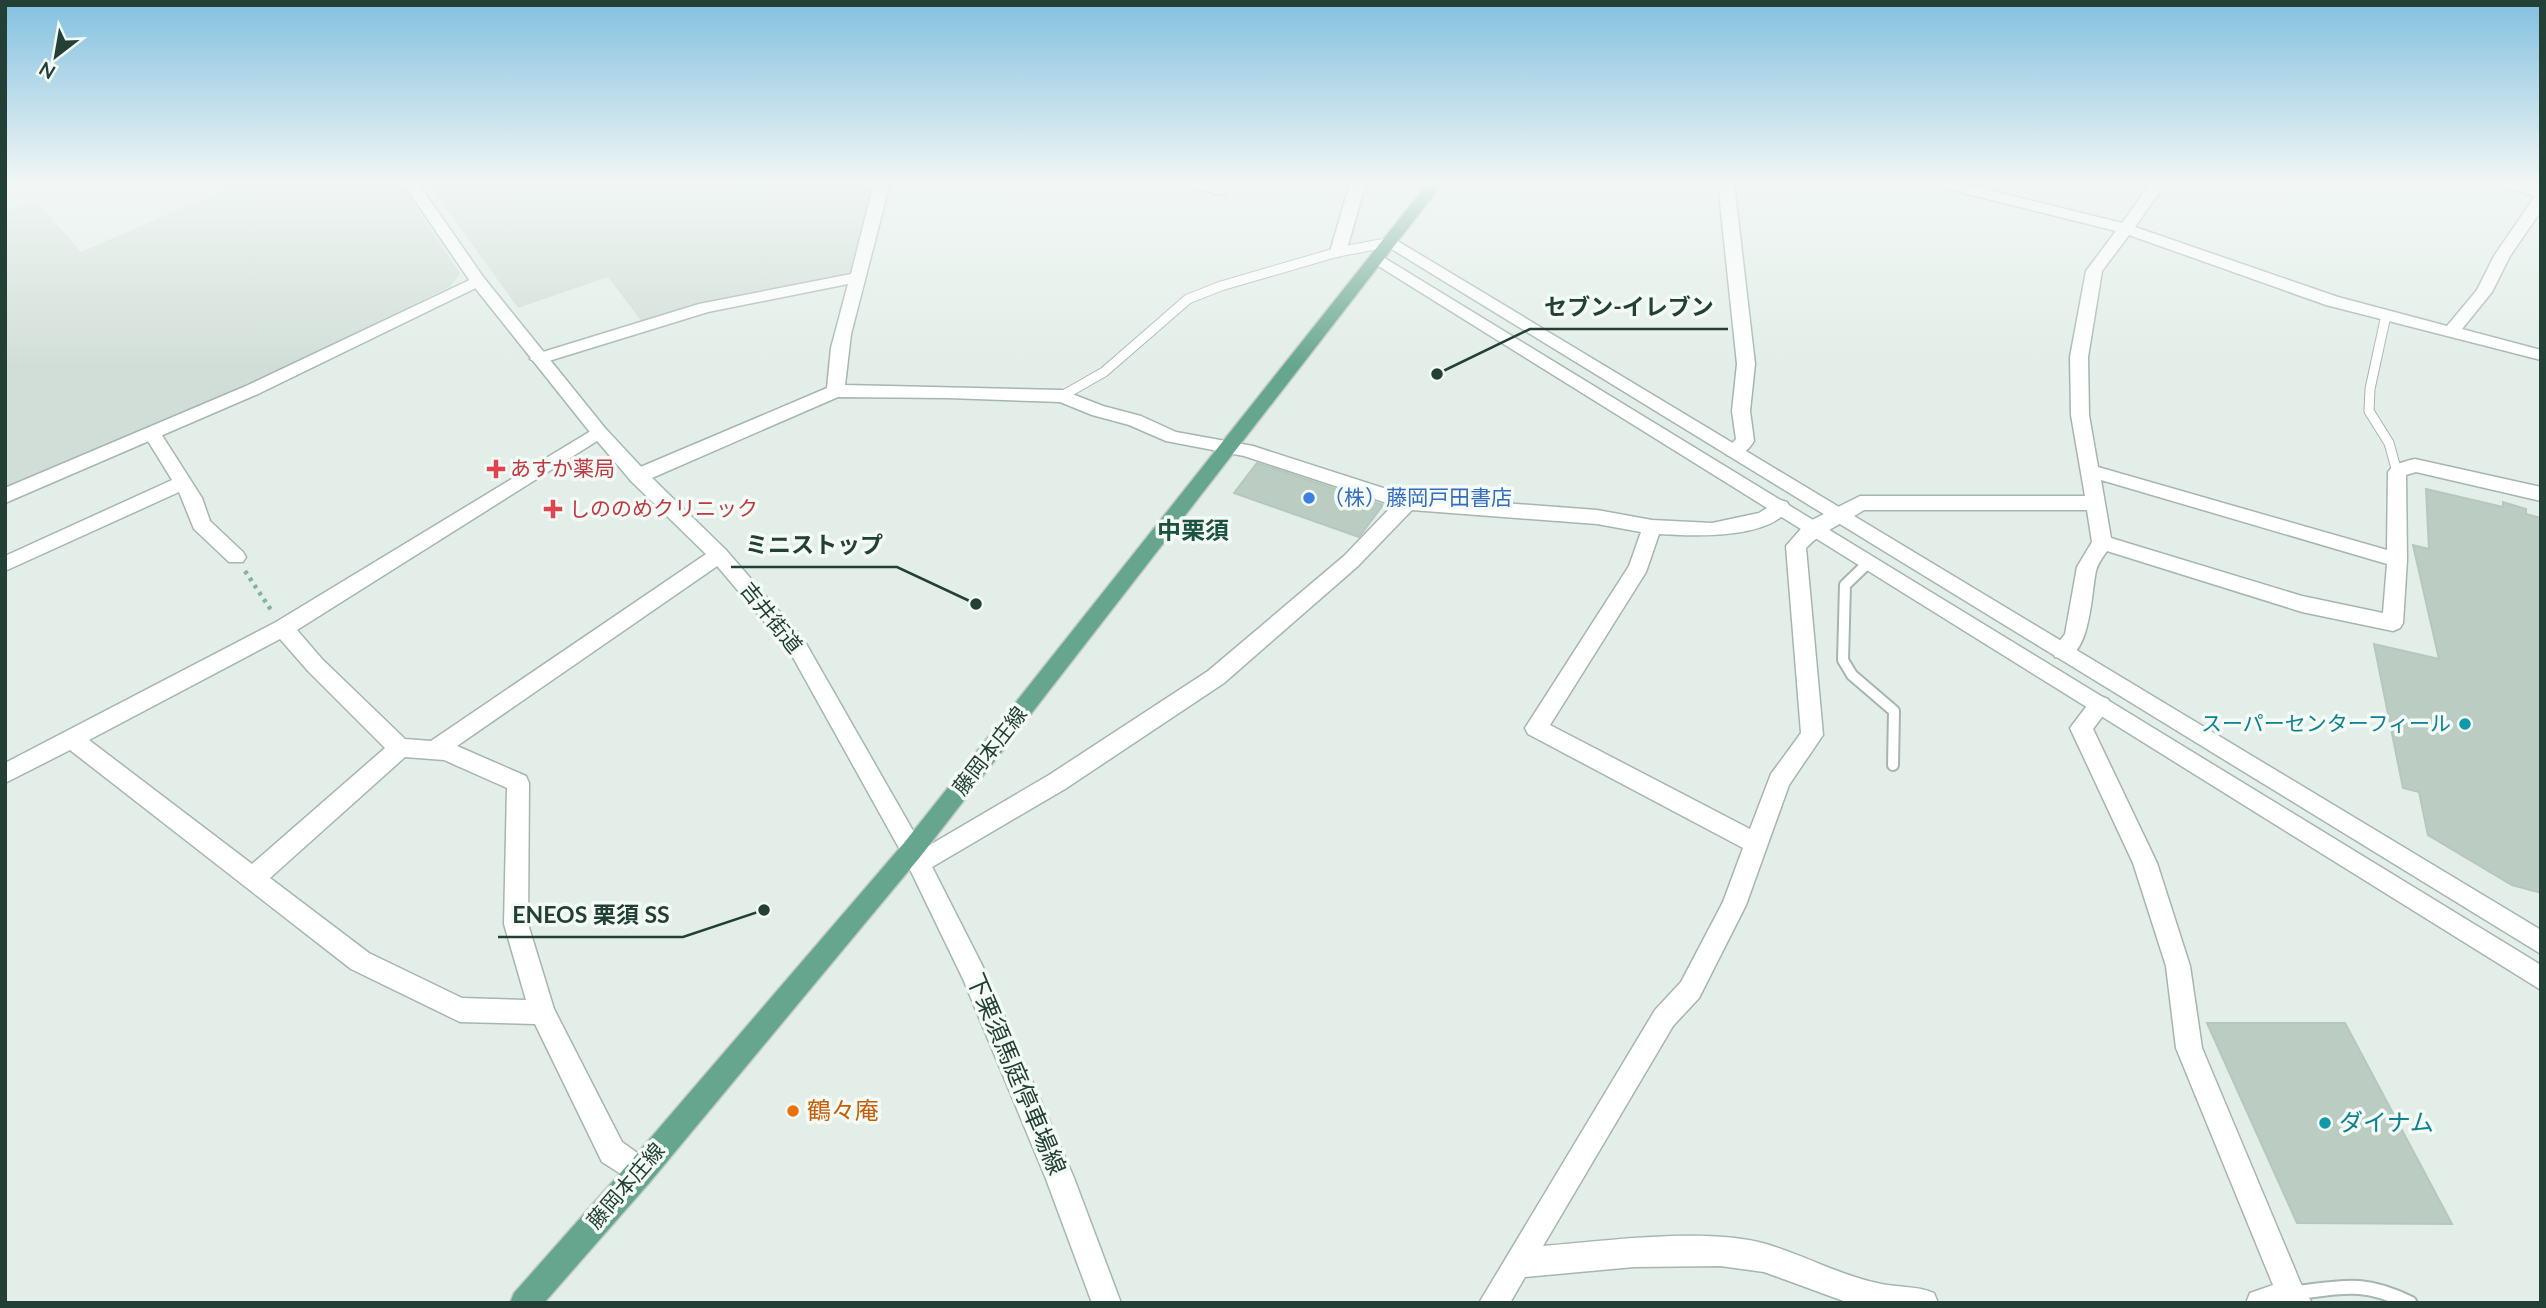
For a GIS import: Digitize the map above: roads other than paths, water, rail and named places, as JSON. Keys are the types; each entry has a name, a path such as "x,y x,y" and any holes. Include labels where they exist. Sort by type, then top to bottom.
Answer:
{"main road":[{"name":"藤岡本庄線","path":"524,1303 915,856 1389,244"}],"street":[{"name":"吉井街道","path":"452,244 478,281 599,432 638,476 719,555 797,646 915,856"},
{"path":"836,391 835,366 844,321 867,244"},
{"path":"1338,252 1340,244"},
{"path":"1733,244 1746,364 1741,411 1745,440 1734,451"},
{"path":"2063,651 2075,637 2087,566 2102,542 2080,415 2079,357 2094,271 2113,244"},
{"path":"2170,244 2332,301 2541,355"},
{"path":"2451,332 2484,292 2510,244"},
{"path":"1384,250 1734,451 2541,943"},
{"path":"1384,250 1813,528 2541,979"},
{"path":"539,359 705,307 859,277"},
{"path":"5,496 252,390 478,281"},
{"path":"638,476 836,391 1062,396 1097,411 1135,420 1172,437 1231,446 1407,503 1597,517 1652,527 1712,530 1765,518 1780,507"},
{"path":"5,774 283,628 599,432"},
{"path":"152,433 192,498 201,524 236,557"},
{"path":"2102,542 2302,604 2393,623 2397,560 2397,472 2415,465 2541,494"},
{"path":"2088,470 2397,560"},
{"path":"5,564 183,483"},
{"path":"915,856 1057,782 1216,677 1351,561 1407,503"},
{"path":"1493,1303 1664,1018 1690,990 1734,905 1779,780 1812,736 1796,545 1813,528 1841,516 1860,503 2096,503"},
{"path":"1652,527 1639,567 1536,728 1756,844"},
{"path":"435,750 719,555"},
{"path":"283,628 315,666 400,748 446,751 518,783 516,924 541,1012 612,1152 640,1172"},
{"path":"2099,705 2081,729 2145,863 2178,966 2189,1048 2294,1298 2260,1303"},
{"path":"72,739 360,961 460,1010 541,1012"},
{"path":"253,878 400,748"},
{"name":"下栗須馬庭停車場線","path":"915,856 974,975 1060,1178 1107,1303"},
{"path":"1517,1263 1634,1253 1720,1252 1764,1258 1877,1298 1924,1303"}],"lane":[{"path":"1062,396 1104,372 1188,299 1221,286 1338,252 1384,250"},
{"path":"2386,315 2370,388 2369,411 2389,443 2397,472"},
{"path":"1869,562 1844,585 1843,660 1852,675 1894,711 1893,765"},
{"path":"2294,1298 2356,1284 2388,1292 2410,1303"}],"place":[{"name":"セブン-イレブン","path":"1437,374"},
{"name":"あすか薬局","path":"496,469"},
{"name":"（株）藤岡戸田書店","path":"1309,498"},
{"name":"しののめクリニック","path":"553,509"},
{"name":"ミニストップ","path":"976,604"},
{"name":"スーパーセンターフィール","path":"2465,724"},
{"name":"ENEOS 栗須 SS","path":"764,910"},
{"name":"鶴々庵","path":"793,1111"},
{"name":"ダイナム","path":"2325,1123"}],"district":[{"name":"中栗須","path":"1193,531"}]}
